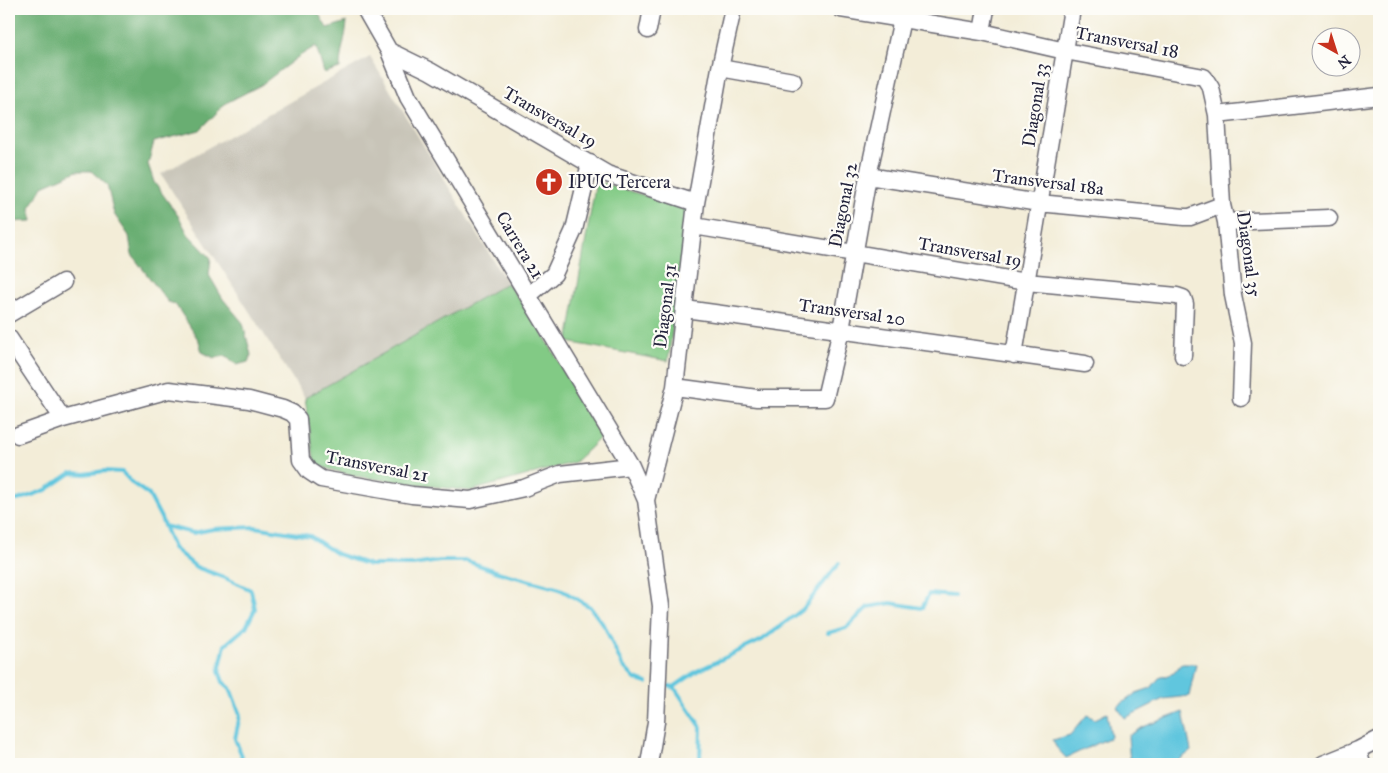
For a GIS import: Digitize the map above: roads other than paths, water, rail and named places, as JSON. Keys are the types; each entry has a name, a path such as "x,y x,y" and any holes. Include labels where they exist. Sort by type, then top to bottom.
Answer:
{"street":[{"name":"Carrera 21","path":"365,9 389,51 408,97 631,466 646,500"},
{"path":"648,30 652,9"},
{"name":"Diagonal 31","path":"649,764 656,722 661,606 646,500 676,387 696,203 720,68 733,9"},
{"name":"Transversal 18","path":"841,9 982,32 1065,51 1204,77 1211,88 1217,115"},
{"path":"982,32 986,9"},
{"name":"Diagonal 33","path":"1014,355 1072,9"},
{"name":"Diagonal 32","path":"676,387 757,398 825,398 841,330 868,176 902,19"},
{"name":"Transversal 19","path":"389,51 430,72 607,174 696,203"},
{"path":"720,68 793,81"},
{"path":"1217,115 1379,96"},
{"name":"Diagonal 35","path":"1217,115 1222,205 1226,222 1233,295 1243,343 1241,398"},
{"path":"528,296 554,274 574,230 590,163"},
{"name":"Transversal 18a","path":"868,176 1039,203 1184,217 1190,217 1222,205"},
{"path":"1226,222 1330,218"},
{"name":"Transversal 19","path":"694,226 1026,282 1177,296 1183,298 1185,304 1183,356"},
{"path":"9,314 64,282"},
{"name":"Transversal 20","path":"685,308 1085,364"},
{"path":"9,338 63,419"},
{"name":"Transversal 21","path":"18,435 63,419 169,390 249,400 283,409 292,413 298,419 301,460 309,471 321,479 412,495 470,500 524,488 560,474 631,466"},
{"path":"1322,764 1360,757 1379,739"}],"water":[{"path":"1181,664 1196,664 1189,696 1163,699 1125,718 1117,707 1136,693 1151,688 1159,678 1174,673"},
{"path":"1183,712 1191,751 1174,764 1130,764 1128,736 1143,727"},
{"path":"1107,713 1111,737 1066,758 1056,747 1053,740 1070,735 1087,715 1095,719"}],"waterway":[{"path":"9,500 18,500 46,490 71,473 122,472 132,483 149,495 173,548 196,567 251,590 255,609 246,627 225,645 219,671 223,682 230,688 240,715 235,739 242,756 237,764"},
{"path":"164,526 193,533 213,529 255,527 310,536 337,554 370,565 413,565 440,561 467,561 501,573 560,589 590,607 605,627 622,665 635,679 647,683"},
{"path":"674,687 697,671 762,640 803,609 839,563"},
{"path":"828,633 846,628 868,607 891,603 922,608 929,594 954,596"},
{"path":"669,686 674,687 701,727 701,764"}],"place":[{"name":"IPUC Tercera","path":"549,182"}]}
